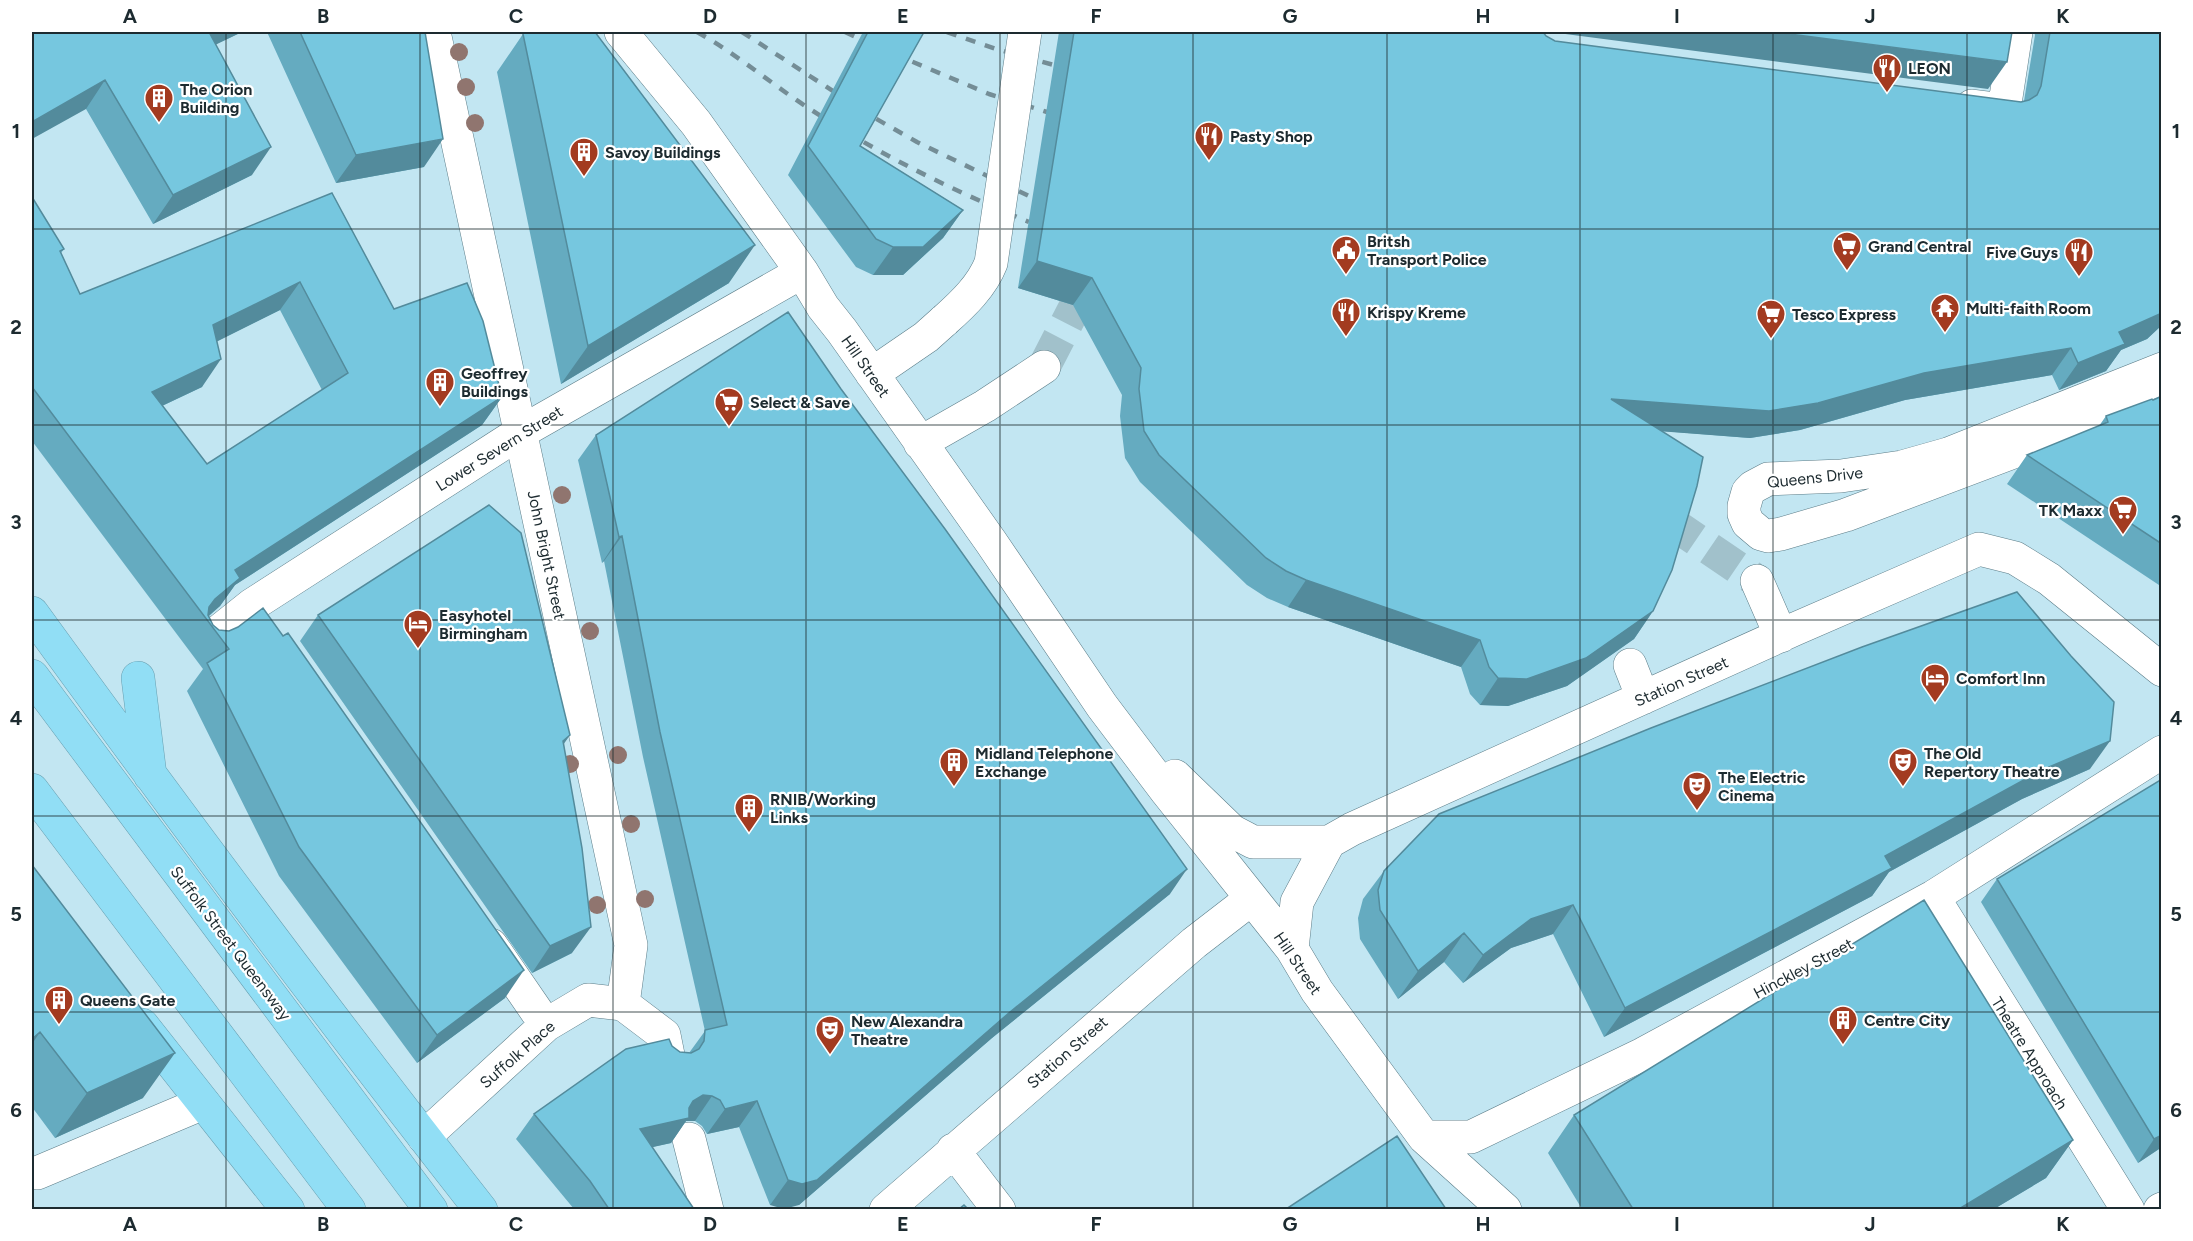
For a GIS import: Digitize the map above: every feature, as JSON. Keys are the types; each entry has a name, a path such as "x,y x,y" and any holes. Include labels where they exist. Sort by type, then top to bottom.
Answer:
{"highway":[{"path":"32,613 150,777 481,1209"},
{"name":"Suffolk Street Queensway","path":"32,676 431,1209"},
{"path":"138,678 150,777"},
{"path":"32,790 349,1209"},
{"path":"124,1003 288,1209"}],"street":[{"name":"John Bright Street","path":"434,32 631,945 623,1004"},
{"name":"Hill Street","path":"621,32 696,123 802,272 823,308 991,542 1102,706 1292,949 1317,991 1424,1137 1505,1209"},
{"path":"872,374 926,337 965,302 988,272 1025,32"},
{"path":"1946,102 2004,110 2016,32"},
{"name":"Lower Severn Street","path":"207,641 259,615 521,432 802,272"},
{"path":"920,443 985,406 1044,367"},
{"name":"Queens Drive","path":"2162,369 1948,454 1902,467 1841,476 1760,482 1748,492 1744,514 1748,523 1761,534 1768,536 1781,534 1846,515 2162,396"},
{"name":"Station Street","path":"1329,842 1442,788 1979,549 2015,558 2049,579 2162,670"},
{"path":"1757,581 1780,636"},
{"path":"1630,665 1643,698"},
{"name":"Hill Street","path":"1102,706 1232,831 1253,842 1329,842"},
{"name":"Hinckley Street","path":"1424,1137 1471,1137 1643,1054 1933,897 2162,752"},
{"path":"1292,949 1297,902 1329,842"},
{"name":"Theatre Approach","path":"1933,897 2128,1209"},
{"name":"Station Street","path":"885,1209 1194,943 1251,899"},
{"path":"471,917 546,1024"},
{"name":"Suffolk Place","path":"424,1137 546,1024 588,1000 623,1004"},
{"path":"623,1004 664,1035 669,1060"},
{"path":"38,1173 203,1103"},
{"path":"689,1139 707,1209"},
{"path":"953,1150 999,1209"}],"building":[{"name":"The Orion Building","path":"32,32 209,32 271,147 173,195 105,80 32,122"},
{"name":"The Orion Building","path":"300,32 425,32 443,139 356,155"},
{"name":"Savoy Buildings","path":"526,32 595,32 755,245 588,346 523,34"},
{"path":"868,32 924,32 860,146 963,210 923,247 893,247 876,239 808,146"},
{"path":"1074,32 1543,32 1555,41 2021,102 2037,95 2041,86 2050,32 2162,32 2162,313 2119,332 2125,344 2078,363 2071,348 1924,373 1818,403 1769,411 1611,399 1703,457 1697,486 1672,570 1653,611 1586,658 1527,679 1498,678 1489,667 1480,640 1306,580 1266,558 1159,455 1144,431 1139,389 1141,368 1092,278 1037,261"},
{"path":"1775,32 2012,32 2007,62"},
{"path":"332,193 394,309 467,283 483,321 502,397 235,570 240,578 215,599 209,607 208,615 213,625 219,630 229,631 263,608 283,636 288,633 524,970 437,1035 299,847 207,663 229,649 32,387 32,197 64,249 60,251 80,294","holes":["300,282 348,373 207,464 152,392 221,359 213,325"]},
{"path":"788,312 1187,869 1010,1012 817,1180 802,1184 788,1180 757,1101 725,1109 720,1100 703,1095 693,1101 689,1108 689,1118 640,1129 694,1209 609,1209 590,1181 534,1114 626,1049 669,1039 672,1046 680,1052 691,1053 699,1049 704,1041 705,1030 727,1025 660,732 622,536 619,537 596,435"},
{"path":"2162,396 2162,544 2027,455 2108,422 2106,416"},
{"path":"489,505 521,533 570,735 563,741 582,848 591,927 550,946 318,615"},
{"path":"2017,592 2071,656 2114,702 2110,741 2042,770 1885,856 1892,868 1625,1008 1573,905 1531,919 1483,955 1464,933 1418,971 1380,910 1378,890 1384,871 1439,814 1651,728 1862,647"},
{"path":"2162,779 2162,1135 2154,1139 1997,879"},
{"path":"32,865 175,1053 87,1093 40,1032 32,1039"},
{"name":"Centre City","path":"1924,900 2073,1140 1959,1209 1633,1209 1574,1115"},
{"path":"1397,1136 1446,1209 1286,1209"}],"tunnel":[{"path":"1044,367 1076,305 1084,263"},
{"path":"1669,521 1757,581"}],"railway":[{"path":"697,32 810,109 862,141 973,198 1029,222"},
{"path":"742,32 873,117 917,142 1033,198"},
{"path":"845,32 875,46"},
{"path":"947,32 996,49 1054,65"},
{"path":"894,54 989,94 1047,112"}],"place":[{"name":"LEON","path":"1887,94"},
{"name":"The Orion Building","path":"159,124"},
{"name":"Pasty Shop","path":"1209,162"},
{"name":"Savoy Buildings","path":"584,178"},
{"name":"Grand Central","path":"1847,272"},
{"name":"Britsh Transport Police","path":"1346,276"},
{"name":"Five Guys","path":"2079,278"},
{"name":"Multi-faith Room","path":"1945,334"},
{"name":"Krispy Kreme","path":"1346,338"},
{"name":"Tesco Express","path":"1771,340"},
{"name":"Geoffrey Buildings","path":"440,408"},
{"name":"Select & Save","path":"729,428"},
{"name":"TK Maxx","path":"2123,536"},
{"name":"Easyhotel Birmingham","path":"418,650"},
{"name":"Comfort Inn","path":"1935,704"},
{"name":"Midland Telephone Exchange","path":"954,788"},
{"name":"The Old Repertory Theatre","path":"1903,788"},
{"name":"The Electric Cinema","path":"1697,812"},
{"name":"RNIB/Working Links","path":"749,834"},
{"name":"Queens Gate","path":"59,1026"},
{"name":"Centre City","path":"1843,1046"},
{"name":"New Alexandra Theatre","path":"830,1056"}]}
